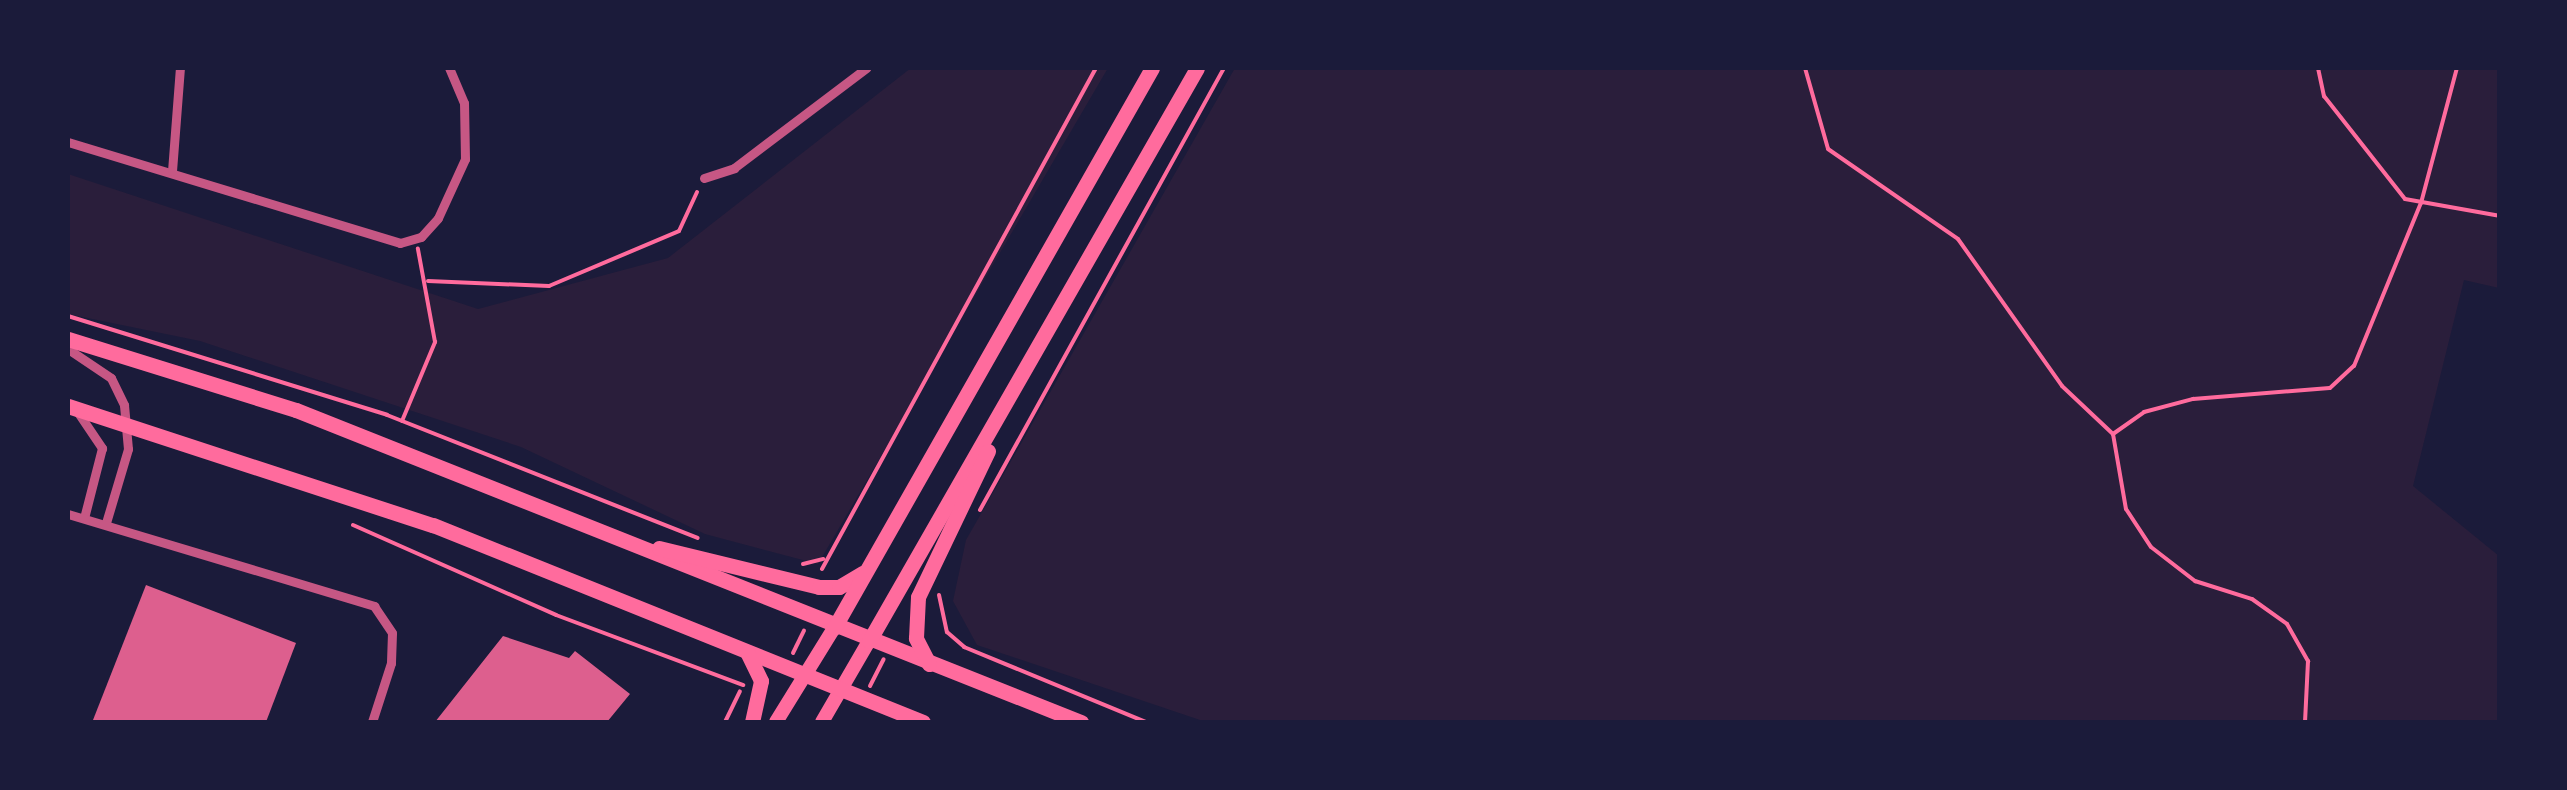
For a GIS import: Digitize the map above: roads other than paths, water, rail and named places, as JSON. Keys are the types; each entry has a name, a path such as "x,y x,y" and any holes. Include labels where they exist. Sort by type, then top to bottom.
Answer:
{"main road":[{"path":"776,722 834,628 1152,68"},
{"path":"822,722 993,432 1197,68"},
{"path":"68,339 296,410 834,628 1080,722"},
{"path":"71,407 434,526 922,722"},
{"path":"930,664 916,638 918,598 982,473 993,432"},
{"path":"593,530 819,588 839,587 867,569"},
{"path":"746,650 761,681 752,722"}],"street":[{"path":"172,171 180,68"},
{"path":"68,142 400,243 415,239 438,218 464,159 464,103 449,68"},
{"path":"704,178 734,168 866,68"},
{"path":"68,349 110,378 127,425 128,449 106,524"},
{"path":"71,407 102,448 84,518"},
{"path":"68,514 374,606 392,633 392,664 372,722"}]}
